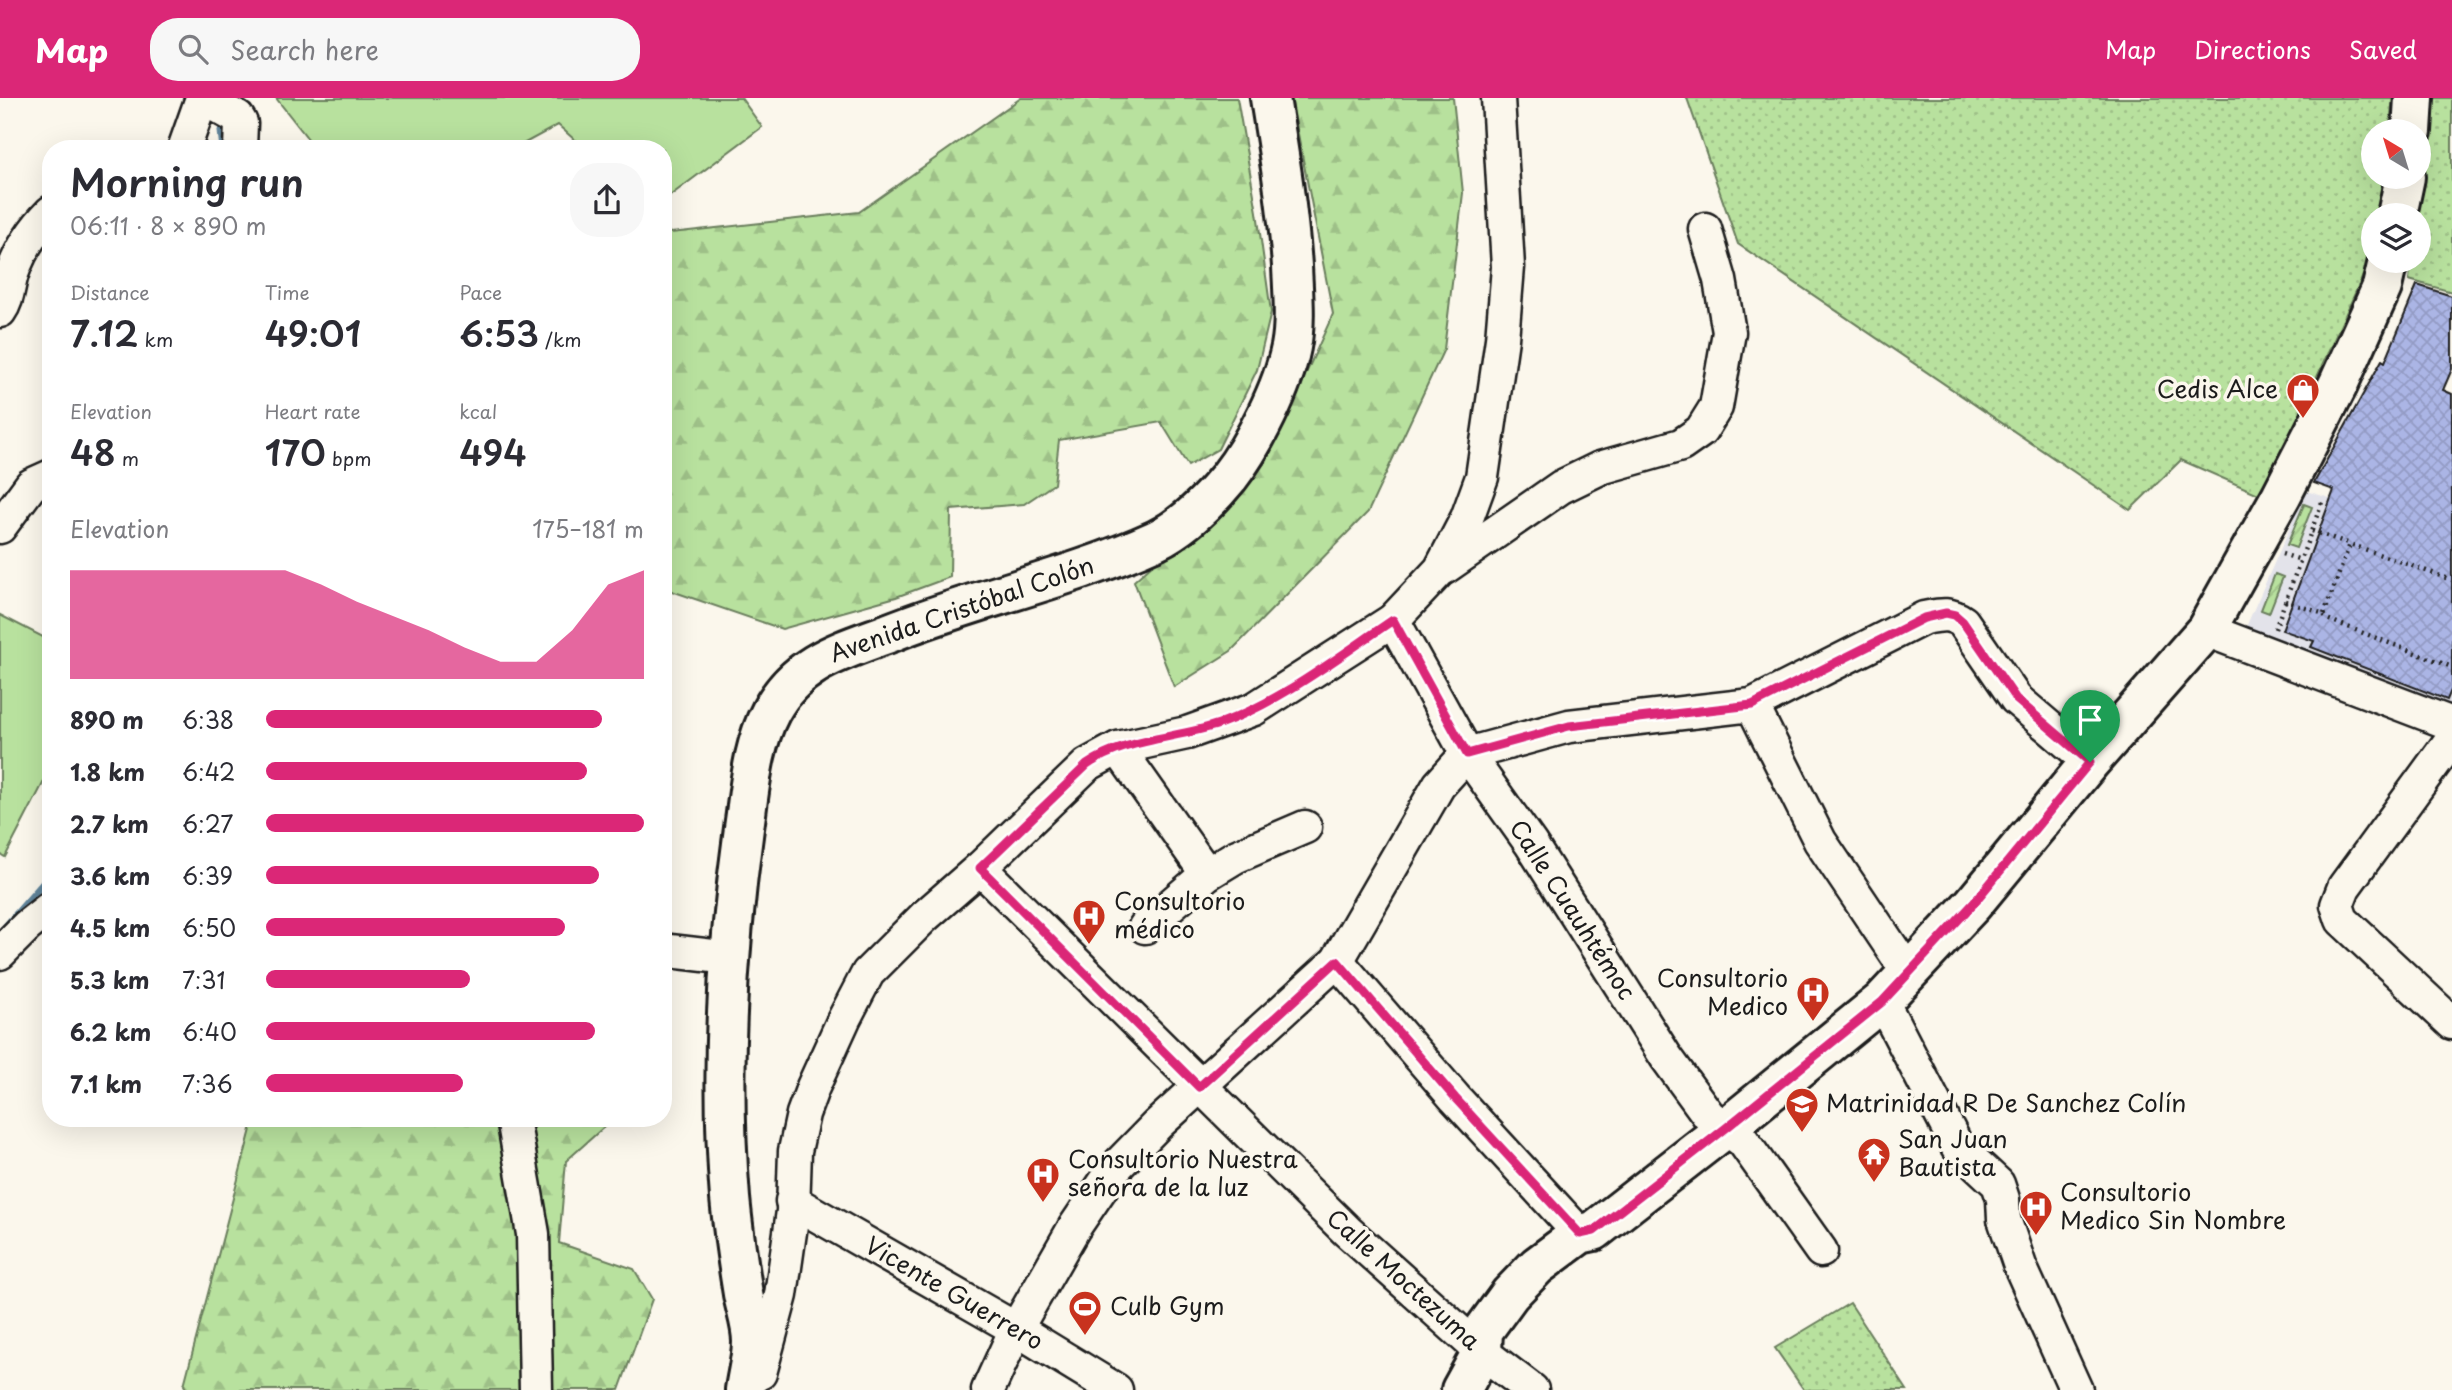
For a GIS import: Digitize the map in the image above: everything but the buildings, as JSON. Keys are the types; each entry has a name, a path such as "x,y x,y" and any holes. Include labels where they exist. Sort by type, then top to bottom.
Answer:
{"main road":[{"name":"Avenida Cristóbal Colón","path":"745,1390 752,1342 732,1215 726,1142 725,1051 740,853 759,735 788,685 811,665 917,622 1098,563 1160,538 1220,488 1245,457 1272,402 1291,348 1294,300 1288,205 1270,98"},
{"path":"2413,119 2414,98"},
{"path":"1461,1390 1482,1352 1483,1331 1510,1294 1537,1266 1580,1234 1594,1231 1882,1002 1973,904 2090,762 2206,630 2281,496 2338,385 2382,287 2385,273"}],"street":[{"path":"187,140 202,98 235,115 241,123 240,140"},
{"path":"1440,570 1467,518 1482,477 1502,339 1508,267 1497,98"},
{"path":"0,312 6,303 20,255 34,229 42,221"},
{"path":"756,1390 781,1295 793,1211 795,1151 803,1114 844,1019 868,973 1087,765 1118,747 1186,733 1254,709 1393,620 1440,570 1561,487 1600,468 1681,445 1701,431 1716,407 1728,332 1720,280 1705,229"},
{"path":"0,527 31,485 42,480"},
{"path":"988,1390 1016,1329 1074,1228 1114,1169 1157,1125 1337,961 1439,785 1467,754 1569,726 1752,705 1924,618 1946,613 1955,615 1963,622 2016,699 2090,762"},
{"name":"Calle Cuauhtémoc","path":"1393,620 1467,754 1531,844 1666,1057 1709,1116 1743,1141 1821,1251"},
{"path":"2206,630 2452,724"},
{"path":"1752,705 1820,841 1908,972"},
{"path":"2452,738 2344,887 2337,905 2342,920 2452,1023"},
{"path":"1118,747 1207,874"},
{"path":"1145,927 1207,874 1235,858 1305,827"},
{"name":"Calle Moctezuma","path":"980,868 1199,1087 1399,1279 1482,1352 1532,1390"},
{"path":"0,953 42,914"},
{"path":"672,951 730,958"},
{"path":"1337,961 1455,1098 1580,1234"},
{"path":"1882,1002 1957,1146 1998,1184 2003,1199 2004,1219 2020,1266 2076,1390"},
{"path":"515,1127 533,1234 536,1390"},
{"name":"Vicente Guerrero","path":"792,1201 1016,1329 1116,1390"}],"path":[{"path":"2273,633 2322,502"},
{"path":"2312,531 2452,580"},
{"path":"2324,614 2350,544"},
{"path":"2271,551 2301,560"},
{"path":"2285,601 2324,614 2327,618 2452,667"}],"shaded area":[{"path":"2306,491 2452,542 2452,715 2242,636"}],"green space":[{"path":"276,98 741,98 762,127 672,194 672,140 575,140 558,125 530,140 309,140"},
{"path":"1021,98 1237,98 1271,312 1257,370 1218,449 1188,466 1161,422 1059,440 1054,484 1024,504 951,510 950,577 896,597 782,629 672,591 672,233 859,212"},
{"path":"1291,98 1453,98 1463,193 1444,349 1368,512 1231,651 1174,687 1134,581 1266,462 1333,314"},
{"path":"1687,98 2393,98 2390,119 2361,119 2361,189 2381,189 2379,203 2361,203 2361,273 2364,273 2263,496 2181,460 2130,510 1738,244"},
{"path":"2425,98 2452,98 2452,292 2409,280 2410,273 2431,273 2431,203 2416,203 2417,189 2431,189 2431,119 2423,119"},
{"path":"2304,504 2312,507 2296,548 2287,545"},
{"path":"2275,574 2283,577 2269,613 2261,610"},
{"path":"0,615 42,636 42,785 5,857 0,854"},
{"path":"252,1127 604,1127 566,1161 559,1243 634,1269 652,1299 619,1390 187,1390 184,1385"},
{"path":"1850,1303 1907,1390 1804,1390 1775,1348"}],"waterway":[{"path":"222,140 224,118"},
{"path":"3,929 42,884"}],"place":[{"name":"Cedis Alce","path":"2303,420"},
{"name":"Consultorio médico","path":"1089,946"},
{"name":"Consultorio Medico","path":"1813,1023"},
{"name":"Matrinidad R De Sanchez Colín","path":"1802,1134"},
{"name":"San Juan Bautista","path":"1874,1184"},
{"name":"Consultorio Nuestra señora de la luz","path":"1043,1204"},
{"name":"Consultorio Medico Sin Nombre","path":"2036,1237"},
{"name":"Culb Gym","path":"1085,1337"}],"route":[{"path":"1946,613 1955,615 1963,622 2016,699 2090,762 1973,904 1882,1002 1594,1231 1580,1234 1455,1098 1337,961 1199,1087 980,868 1087,765 1102,755 1118,747 1186,733 1254,709 1393,620 1467,754 1569,726 1752,705 1924,618 1946,613"}]}
